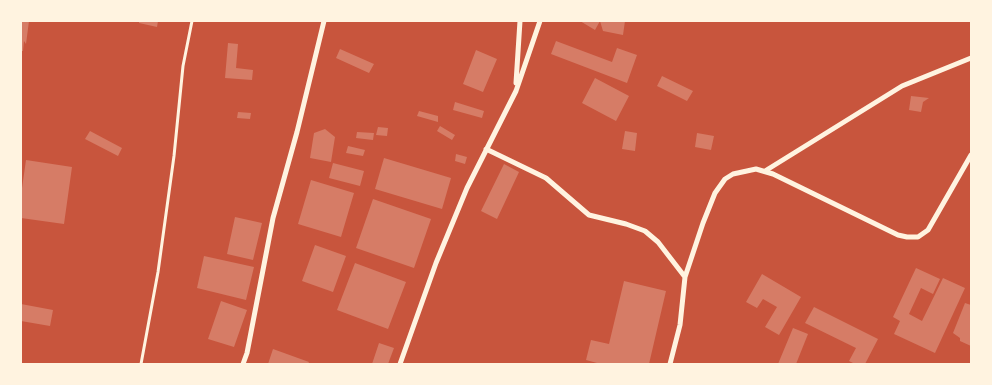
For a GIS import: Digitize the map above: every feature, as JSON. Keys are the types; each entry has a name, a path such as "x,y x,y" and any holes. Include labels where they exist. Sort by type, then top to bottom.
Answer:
{"street":[{"path":"243,364 273,218 297,132 324,21"},
{"path":"516,91 520,21"},
{"path":"400,364 436,263 467,188 516,91 540,21"},
{"path":"764,172 902,86 971,58"},
{"path":"486,149 546,178 589,215 626,224 645,231 658,242 685,277"},
{"path":"670,364 680,325 685,277 703,222 715,193 725,178 733,174 756,169 773,174 907,238 918,237 928,230 971,156"}],"path":[{"path":"141,364 158,272 174,156 183,66 192,21"}],"building":[{"path":"21,21 29,21 26,44 24,41 23,51 21,51"},
{"path":"139,21 158,21 157,27 139,23"},
{"path":"580,21 600,21 595,30"},
{"path":"600,21 625,21 623,35 603,31"},
{"path":"556,41 612,62 617,48 637,55 627,83 551,54"},
{"path":"228,43 238,44 236,68 253,70 252,80 225,78"},
{"path":"340,49 374,64 369,73 336,58"},
{"path":"476,50 497,59 483,92 463,84"},
{"path":"662,76 693,91 687,101 657,86"},
{"path":"595,78 629,96 616,121 582,103"},
{"path":"911,96 929,98 923,102 921,112 909,110"},
{"path":"455,102 484,111 482,118 453,110"},
{"path":"419,111 438,116 438,122 417,116"},
{"path":"238,112 251,113 250,119 237,118"},
{"path":"440,126 455,135 452,140 437,131"},
{"path":"378,127 388,128 387,136 376,135"},
{"path":"325,129 335,137 331,162 310,158 314,133"},
{"path":"90,131 122,148 118,156 85,139"},
{"path":"625,131 637,133 635,151 622,149"},
{"path":"357,132 374,133 373,140 356,138"},
{"path":"697,133 714,136 711,150 695,147"},
{"path":"348,146 365,150 363,156 346,153"},
{"path":"456,154 467,157 465,164 455,161"},
{"path":"384,158 451,178 442,209 375,189"},
{"path":"26,160 72,167 64,224 21,218 21,195"},
{"path":"333,163 364,171 360,186 329,178"},
{"path":"504,164 519,172 497,219 481,211"},
{"path":"311,180 354,193 341,237 298,224"},
{"path":"373,199 431,219 414,268 356,248"},
{"path":"235,217 262,223 253,260 227,254"},
{"path":"315,245 346,256 333,292 302,281"},
{"path":"204,256 254,267 246,300 197,288"},
{"path":"355,263 406,282 388,329 337,310"},
{"path":"916,268 940,279 933,294 921,288 909,314 922,321 943,278 965,288 935,353 894,334 900,321 893,317"},
{"path":"762,274 801,297 779,335 765,327 777,307 763,299 757,308 746,302"},
{"path":"624,281 666,291 649,364 596,364 586,360 591,340 609,344"},
{"path":"221,301 247,310 234,347 208,339"},
{"path":"965,303 971,305 971,346 960,341 960,338 953,333"},
{"path":"21,304 53,310 50,326 21,321"},
{"path":"814,307 878,339 865,364 855,364 849,361 856,348 805,323"},
{"path":"793,328 808,334 796,364 778,364"},
{"path":"379,343 394,348 388,364 372,364"},
{"path":"273,349 309,362 308,364 268,364"}]}
